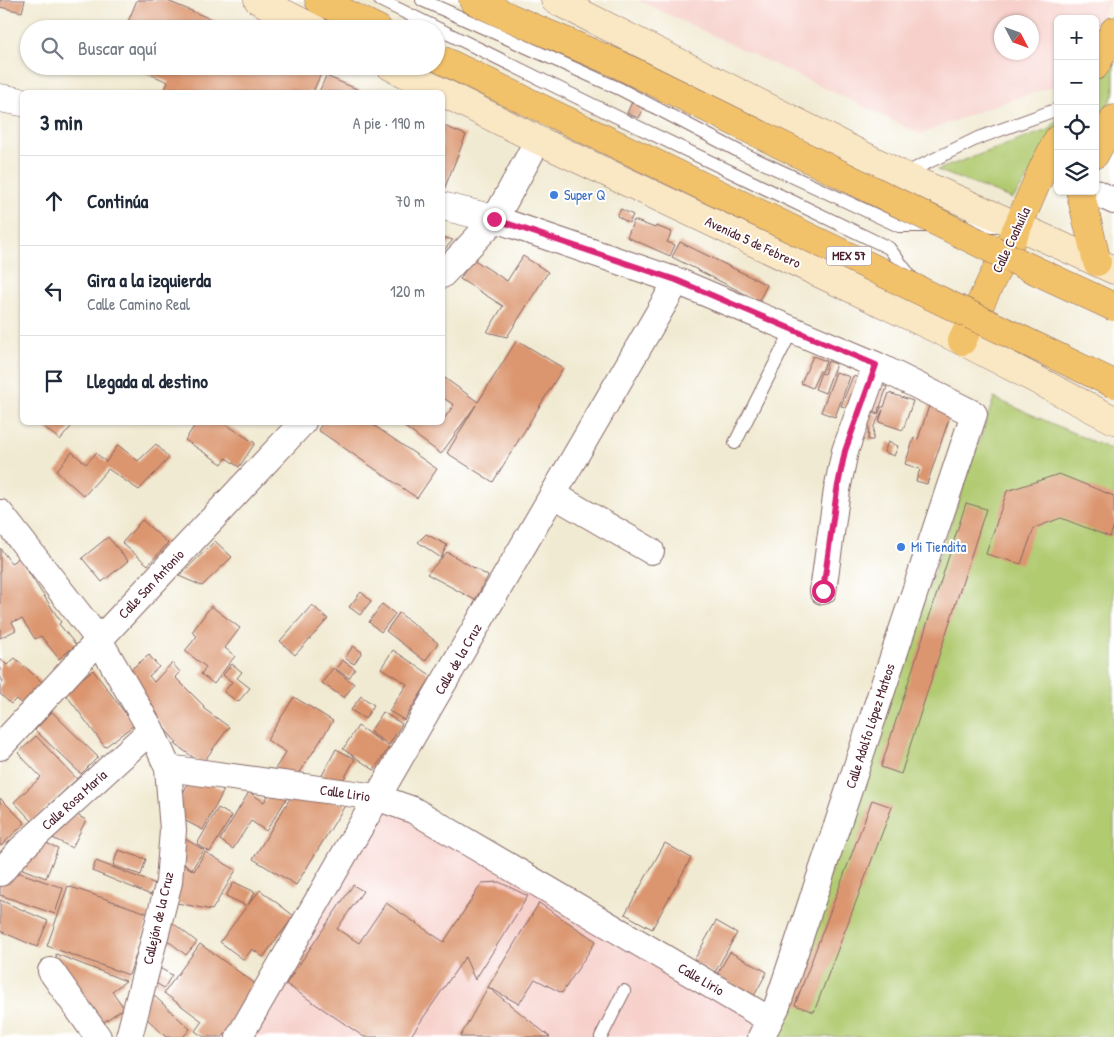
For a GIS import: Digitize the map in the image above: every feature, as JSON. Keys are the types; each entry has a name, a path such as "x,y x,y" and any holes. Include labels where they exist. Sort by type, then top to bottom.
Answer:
{"main road":[{"path":"258,0 297,20"},
{"path":"319,0 360,20"},
{"path":"473,0 618,64 1028,267 1114,307"},
{"path":"556,0 902,175 1106,266"},
{"path":"1098,60 1114,31"},
{"name":"Avenida 5 de Febrero","path":"445,61 1114,384"},
{"name":"Avenida 5 de Febrero","path":"408,75 438,90"},
{"name":"Avenida 5 de Febrero","path":"445,94 538,140 962,341 1114,420"},
{"path":"1097,150 1114,119"},
{"name":"Calle Coahuila","path":"962,341 1018,226 1050,172 1055,150"},
{"path":"1081,195 1106,266"}],"street":[{"path":"0,98 20,102"},
{"path":"445,272 494,219 538,140"},
{"path":"1099,194 1114,201"},
{"path":"445,207 494,219 676,280 876,365 845,451 837,490 823,591"},
{"name":"Calle de la Cruz","path":"239,1037 376,797 554,495 676,280"},
{"name":"Calle Adolfo López Mateos","path":"766,1028 777,1006 974,414 876,365"},
{"name":"Calle San Antonio","path":"0,747 301,425"},
{"path":"554,495 651,550"},
{"path":"0,513 99,640 151,730 168,768"},
{"name":"Calle Rosa María","path":"0,873 20,850 151,730"},
{"name":"Calle Lirio","path":"168,768 376,797 413,810 766,1028"},
{"name":"Callejón de la Cruz","path":"128,1037 169,882 173,830 168,768"},
{"path":"51,971 98,1037"}],"lane":[{"path":"380,0 421,20"},
{"path":"422,0 620,89 742,153 899,226 1018,226"},
{"path":"445,32 888,248 962,341"},
{"path":"902,175 978,138 1054,110"},
{"path":"735,443 792,330"},
{"path":"601,1037 624,991"}],"shaded area":[{"path":"638,0 1110,0 1099,20 1099,15 1054,15 1054,86 992,106 921,134"},
{"path":"376,797 770,1020 761,1037 239,1037"}],"green space":[{"path":"1114,32 1114,94 1099,119 1099,60 1099,54"},
{"path":"1054,123 1054,153 1047,151 1013,199 937,170 1050,129"},
{"path":"994,398 1114,451 1114,1037 773,1037"}],"building":[{"path":"0,0 25,0 22,12 0,7"},
{"path":"137,0 165,0 213,20 129,20"},
{"path":"152,75 320,75 314,90 165,90 168,82"},
{"path":"326,76 359,90 320,90"},
{"path":"632,102 644,107 639,118 627,113"},
{"path":"445,126 466,135 445,187"},
{"path":"621,209 633,215 629,223 617,216"},
{"path":"634,220 672,232 667,242 675,245 670,256 627,237"},
{"path":"445,238 453,240 445,249"},
{"path":"680,242 767,285 759,301 672,257"},
{"path":"523,256 548,272 507,337 487,332 503,306 460,279 473,259 507,281"},
{"path":"517,340 563,368 493,482 447,453 476,405 441,454 402,425 445,425 445,418 454,405 445,399 445,378 478,402"},
{"path":"813,356 826,361 822,372 820,371 812,388 801,383"},
{"path":"828,361 836,364 825,393 815,389 821,373 824,374"},
{"path":"836,372 850,377 835,417 821,412"},
{"path":"853,376 867,380 856,410 841,406"},
{"path":"873,382 887,387 880,407 884,407 889,393 913,401 903,430 879,422 883,410 874,426 873,440 868,440 869,427 866,425 869,412 878,415 881,408 879,407 878,413 864,408"},
{"path":"931,400 953,407 927,484 916,481 920,469 905,464 914,438 918,439"},
{"path":"42,425 72,425 60,440"},
{"path":"195,425 227,425 255,443 239,467 226,458 222,464 185,440"},
{"path":"321,425 373,425 437,469 417,498 318,430"},
{"path":"888,442 898,446 894,456 884,452"},
{"path":"156,444 169,458 139,490 108,469 84,496 56,471 72,452 86,464 96,453 106,462 118,445 138,461"},
{"path":"1059,474 1114,496 1114,526 1110,537 1061,518 1034,528 1021,564 986,554 1007,491"},
{"path":"966,503 986,509 901,774 881,767"},
{"path":"142,520 168,543 148,565 122,543"},
{"path":"426,534 447,545 441,558 418,542"},
{"path":"108,537 128,561 102,582 82,558"},
{"path":"215,541 232,557 202,586 179,576"},
{"path":"0,548 11,563 19,558 61,622 59,624 76,645 59,659 41,636 35,639 22,619 12,622 16,630 0,638"},
{"path":"447,552 488,576 475,600 427,574"},
{"path":"361,592 371,601 360,615 349,607"},
{"path":"382,604 395,614 381,632 369,622"},
{"path":"312,605 328,619 295,655 280,641"},
{"path":"211,606 240,628 225,648 235,656 214,684 201,674 206,667 185,651 197,636 192,632"},
{"path":"399,613 438,643 425,661 386,631"},
{"path":"353,646 362,652 354,664 345,658"},
{"path":"393,650 432,676 404,720 389,711 407,684 381,668"},
{"path":"149,655 159,667 149,676 154,682 172,663 180,672 175,677 204,706 203,708 229,727 202,764 175,744 177,743 146,707 125,674"},
{"path":"15,658 42,682 22,704 16,699 11,704 0,694 0,686 3,682 0,676 0,659 7,665"},
{"path":"342,660 355,669 349,678 336,669"},
{"path":"232,664 242,672 237,678 250,688 238,702 224,692 232,682 223,675"},
{"path":"333,668 354,684 344,698 322,683"},
{"path":"93,670 134,725 105,747 64,692"},
{"path":"361,696 374,705 365,719 351,710"},
{"path":"294,697 333,721 297,777 273,772 286,752 267,740"},
{"path":"52,712 98,757 81,774 35,730"},
{"path":"383,712 402,724 389,745 370,732"},
{"path":"358,726 389,747 374,770 343,749"},
{"path":"36,736 77,779 32,821 14,802 41,777 18,753"},
{"path":"336,749 355,759 341,784 319,781"},
{"path":"191,775 224,790 203,830 174,815"},
{"path":"274,787 292,790 266,831 251,821 233,849 220,840 249,792 264,802"},
{"path":"294,792 346,804 296,885 253,859"},
{"path":"0,798 25,823 1,846 0,844"},
{"path":"872,800 892,807 814,1012 795,1005"},
{"path":"218,808 232,816 210,852 197,844"},
{"path":"68,810 86,820 72,848 43,833"},
{"path":"177,834 204,850 192,869 173,857"},
{"path":"36,839 58,848 46,878 12,865"},
{"path":"665,843 691,858 652,929 625,914"},
{"path":"118,850 146,859 141,875 113,866"},
{"path":"205,852 236,870 212,910 167,901 176,860 194,871"},
{"path":"96,861 156,884 151,895 92,871"},
{"path":"9,869 63,888 55,914 0,895 0,880"},
{"path":"234,882 255,892 248,905 260,890 294,916 263,957 252,949 244,960 220,942 247,906 226,896"},
{"path":"499,882 528,896 475,980 465,957 410,1037 364,1037 286,984 353,885 363,891 337,929 359,943 386,903 444,942 482,883"},
{"path":"68,886 150,914 129,975 47,946"},
{"path":"0,900 48,921 37,947 0,931"},
{"path":"539,903 596,941 562,993 535,979 519,1004 488,987"},
{"path":"168,919 197,942 186,955 162,936"},
{"path":"716,921 737,933 714,974 693,962"},
{"path":"200,944 260,987 223,1037 204,1037 195,1031 202,1021 164,993"},
{"path":"730,952 767,972 754,996 716,976"},
{"path":"56,954 126,981 112,991 124,1008 98,1026 57,967"},
{"path":"156,966 172,975 164,988 149,979"},
{"path":"488,987 550,1037 460,1037"},
{"path":"149,991 190,1029 183,1037 166,1037 143,1015"}],"place":[{"name":"Super Q","path":"554,195"},
{"name":"Mi Tiendita","path":"901,547"}],"route":[{"path":"494,219 676,280 876,365 845,451 837,490 823,591"}]}
